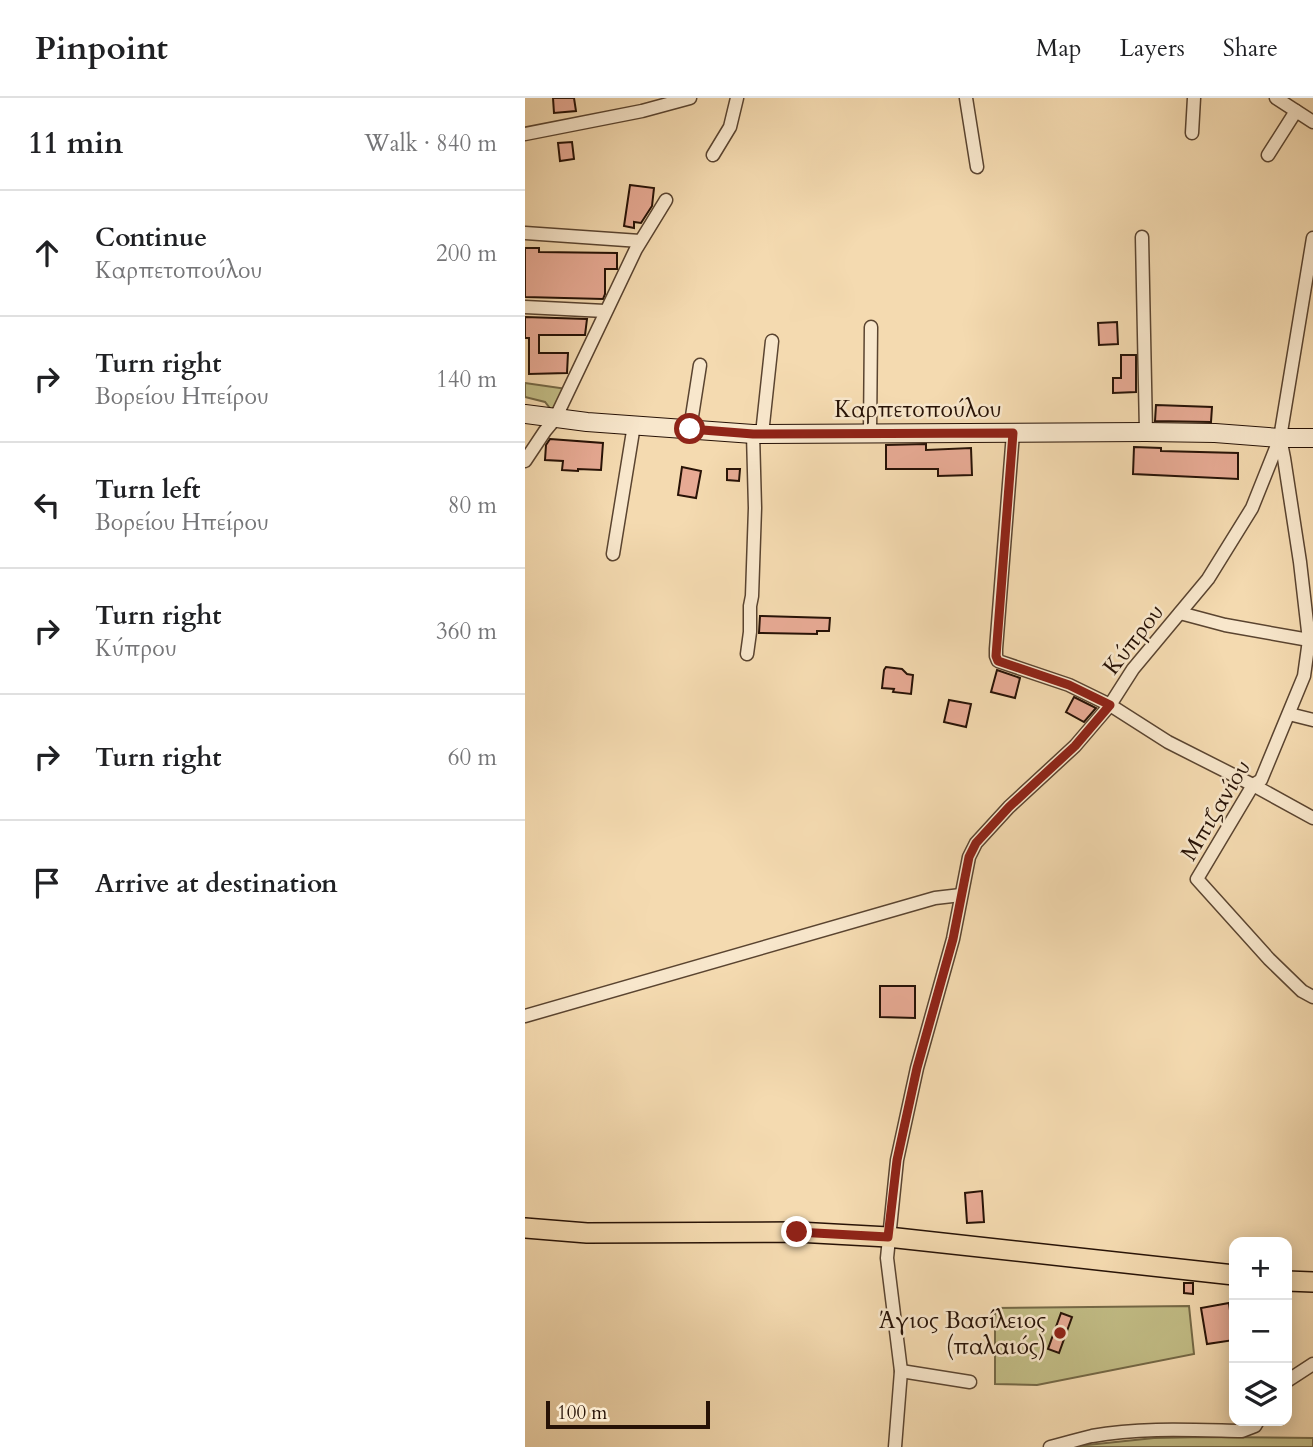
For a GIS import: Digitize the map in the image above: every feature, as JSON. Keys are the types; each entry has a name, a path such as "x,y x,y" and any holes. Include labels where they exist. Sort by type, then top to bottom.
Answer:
{"main road":[{"name":"Καρπετοπούλου","path":"525,414 555,419 758,434 1146,432 1313,438"},
{"path":"525,1228 600,1233 797,1232 888,1237 1229,1274"},
{"path":"1292,1281 1313,1282"}],"street":[{"path":"525,134 630,114 690,98"},
{"path":"713,155 730,127 737,98"},
{"path":"967,98 977,167"},
{"path":"1192,133 1194,98"},
{"path":"1276,98 1313,122"},
{"path":"1268,155 1296,111"},
{"path":"525,461 555,419 640,241 666,200"},
{"path":"525,233 640,241"},
{"path":"1142,237 1146,432"},
{"name":"Κύπρου","path":"895,1447 901,1371 887,1258 888,1237 900,1147 917,1068 953,939 969,857 976,843 1009,807 1075,746 1110,705 1133,669 1208,579 1252,508 1280,438 1313,238"},
{"path":"525,307 605,311"},
{"path":"870,434 871,327"},
{"path":"747,653 752,596 758,434 772,341"},
{"path":"690,429 700,365"},
{"path":"613,554 634,425"},
{"path":"1013,433 996,656 998,661 1069,685 1110,705 1168,742 1313,818"},
{"name":"Μπιζανίου","path":"1280,438 1300,562 1309,640 1304,677 1261,780 1253,785 1197,880 1269,959 1301,991 1313,997"},
{"path":"1180,613 1225,625 1309,640"},
{"path":"1289,714 1313,720"},
{"path":"525,1016 935,898 961,895"},
{"path":"1292,1378 1313,1364"},
{"path":"901,1371 970,1382"},
{"path":"1049,1447 1091,1436 1117,1433 1242,1432 1255,1426"}],"shaded area":[{"path":"525,383 567,389 553,412 545,402 525,397"},
{"path":"1189,1306 1194,1354 1037,1385 995,1384 995,1308"},
{"path":"1154,1438 1313,1438 1313,1447 1068,1447"}],"building":[{"path":"553,98 574,98 576,111 554,113"},
{"path":"572,142 574,159 560,161 558,143"},
{"path":"630,185 654,188 652,206 641,223 634,222 634,228 624,226"},
{"path":"525,248 539,248 539,252 617,253 617,269 605,269 603,299 525,297"},
{"path":"525,317 587,319 585,335 539,335 539,353 568,353 567,373 529,374 529,338 525,338"},
{"path":"1117,322 1118,344 1099,345 1098,323"},
{"path":"1121,355 1136,355 1136,392 1113,393 1113,378 1121,378"},
{"path":"1156,405 1212,407 1211,422 1155,421"},
{"path":"550,439 603,443 601,470 562,470 563,461 545,460 546,445"},
{"path":"926,444 926,450 971,448 972,475 938,476 938,469 886,469 886,445"},
{"path":"1134,447 1161,448 1161,451 1238,453 1238,479 1133,474"},
{"path":"682,467 701,471 696,498 678,495"},
{"path":"727,469 740,469 739,481 727,480"},
{"path":"760,616 830,618 829,631 817,631 817,634 759,633"},
{"path":"886,667 902,669 913,675 911,694 882,688"},
{"path":"997,670 1020,678 1015,698 991,692"},
{"path":"1074,697 1096,708 1084,722 1066,712"},
{"path":"949,700 971,704 966,727 944,722"},
{"path":"880,986 915,986 915,1018 880,1017"},
{"path":"982,1191 984,1222 967,1223 965,1193"},
{"path":"1184,1283 1193,1283 1193,1294 1184,1293"},
{"path":"1229,1303 1229,1341 1207,1344 1201,1308"},
{"name":"Άγιος Βασίλειος (παλαιός)","path":"1061,1313 1072,1317 1059,1353 1048,1349"}],"place":[{"name":"Άγιος Βασίλειος (παλαιός)","path":"1060,1333"}],"route":[{"path":"690,429 753,434 1013,433 996,656 998,661 1069,685 1110,705 1075,746 1009,807 976,843 969,857 953,939 917,1068 897,1160 888,1237 797,1232"}]}
